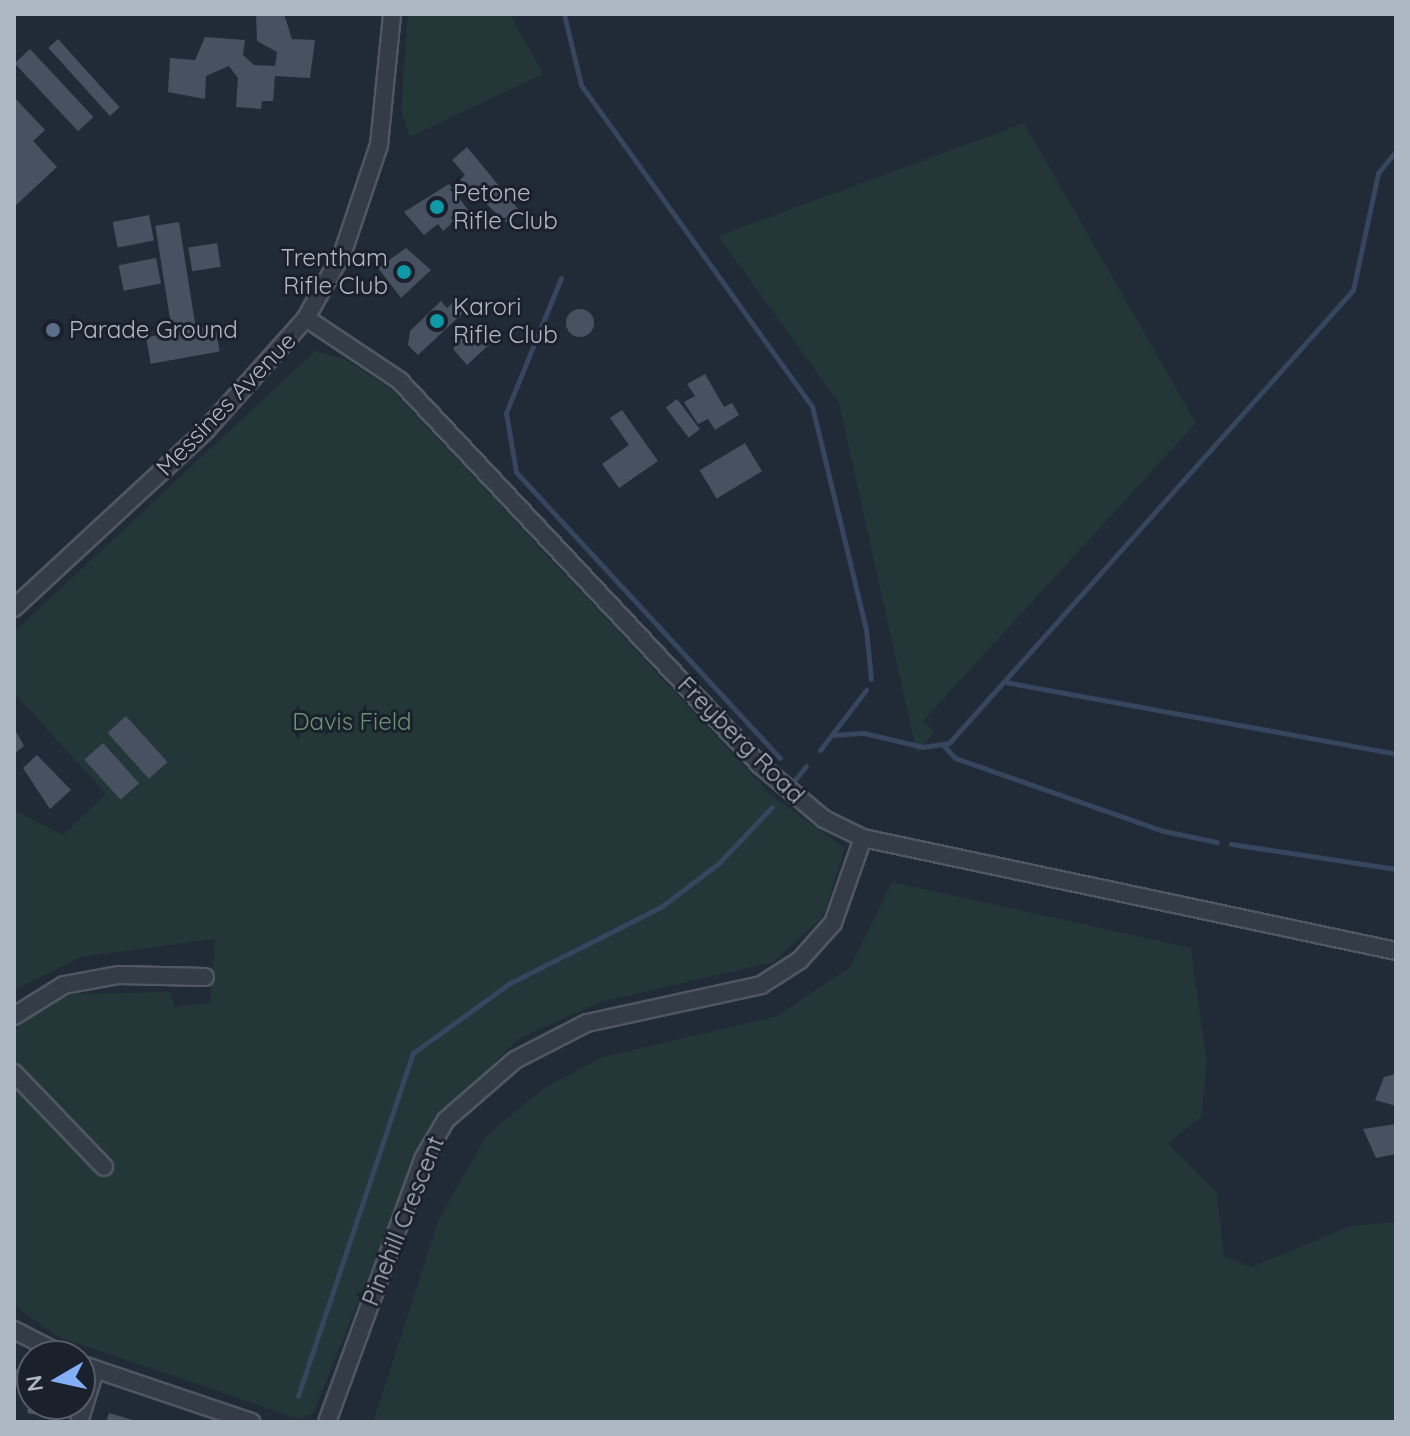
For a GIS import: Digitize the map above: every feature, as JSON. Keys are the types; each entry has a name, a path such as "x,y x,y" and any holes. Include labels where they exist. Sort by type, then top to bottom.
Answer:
{"street":[{"name":"Messines Avenue","path":"14,608 206,430 306,318 343,252 379,145 392,14"},
{"name":"Freyberg Road","path":"306,318 399,380 760,765 824,819 863,838 1396,951"},
{"name":"Pinehill Crescent","path":"327,1422 419,1170 446,1120 515,1060 587,1023 761,985 800,960 833,923 863,838"},
{"path":"14,1016 64,985 119,975 205,977"},
{"path":"14,1073 104,1167"},
{"path":"14,1330 34,1340"},
{"path":"96,1371 251,1422"}],"green space":[{"path":"408,14 510,14 543,74 410,137 401,112"},
{"path":"1024,123 1196,423 923,721 934,732 917,754 839,403 718,236"},
{"name":"Davis Field","path":"315,351 345,359 393,390 771,795 845,848 823,917 774,962 601,1002 518,1039 427,1130 313,1414 299,1419 96,1350 96,1340 68,1340 56,1336 14,1305 14,1031 40,1006 72,994 170,992 175,1007 210,1003 215,939 81,957 14,990 14,810 63,835 106,794 14,693 14,632"},
{"path":"892,882 1191,948 1207,1062 1201,1117 1168,1143 1217,1193 1224,1256 1252,1267 1350,1226 1396,1222 1396,1422 373,1422 439,1219 486,1136 545,1087 603,1057 777,1016 850,967"}],"building":[{"path":"256,14 284,14 292,39 315,40 310,78 275,76 273,101 262,101 261,109 236,107 238,78 229,66 206,76 205,99 168,92 170,58 195,60 205,37 245,40 243,55 254,65 275,66 277,52 257,41"},
{"path":"58,39 120,107 110,116 48,48"},
{"path":"30,49 93,117 78,131 15,63"},
{"path":"14,97 45,130 33,141 57,167 14,207"},
{"path":"467,147 518,209 507,223 460,180 465,175 452,160"},
{"name":"Petone Rifle Club","path":"449,184 468,210 443,231 438,224 424,235 404,212"},
{"path":"149,215 154,241 118,248 113,222"},
{"path":"179,222 195,324 171,327 155,226"},
{"path":"217,243 221,267 192,271 188,248"},
{"name":"Trentham Rifle Club","path":"406,248 431,270 401,298 378,268"},
{"path":"156,258 161,284 124,291 119,265"},
{"name":"Karori Rifle Club","path":"455,300 465,311 418,355 408,345 410,331 441,301 447,308"},
{"path":"580,309 590,313 594,323 590,333 580,337 570,333 566,323 570,313"},
{"path":"215,325 220,352 151,364 146,337"},
{"path":"471,326 493,341 467,365 453,349"},
{"path":"705,374 724,407 732,403 739,415 715,430 708,419 698,424 684,402 695,396 687,384"},
{"path":"677,399 700,429 689,438 666,407"},
{"path":"622,410 658,461 619,488 602,464 629,445 610,418"},
{"path":"745,443 762,471 717,499 700,470"},
{"path":"126,716 167,762 149,779 107,733"},
{"path":"14,728 24,746 14,754"},
{"path":"103,743 139,783 121,800 84,760"},
{"path":"37,755 71,790 50,809 23,768"},
{"path":"1396,1074 1396,1106 1375,1100 1384,1077"},
{"path":"1396,1124 1396,1154 1376,1158 1363,1129"},
{"path":"14,1366 16,1387 14,1389"},
{"path":"109,1413 136,1421 136,1422 106,1422"}],"waterway":[{"path":"564,14 581,85 812,406 866,629 871,679"},
{"path":"833,735 864,733 923,747 949,743 1353,290 1378,173 1396,151"},
{"path":"561,278 506,413 516,472 780,758"},
{"path":"1005,682 1396,754"},
{"path":"820,750 866,690"},
{"path":"944,746 955,758 1164,831 1217,842"},
{"path":"794,781 806,766"},
{"path":"298,1396 413,1053 510,983 661,907 719,863 772,807"},
{"path":"1231,844 1396,869"}],"place":[{"name":"Petone Rifle Club","path":"437,207"},
{"name":"Trentham Rifle Club","path":"404,272"},
{"name":"Karori Rifle Club","path":"437,321"},
{"name":"Parade Ground","path":"53,330"}]}
